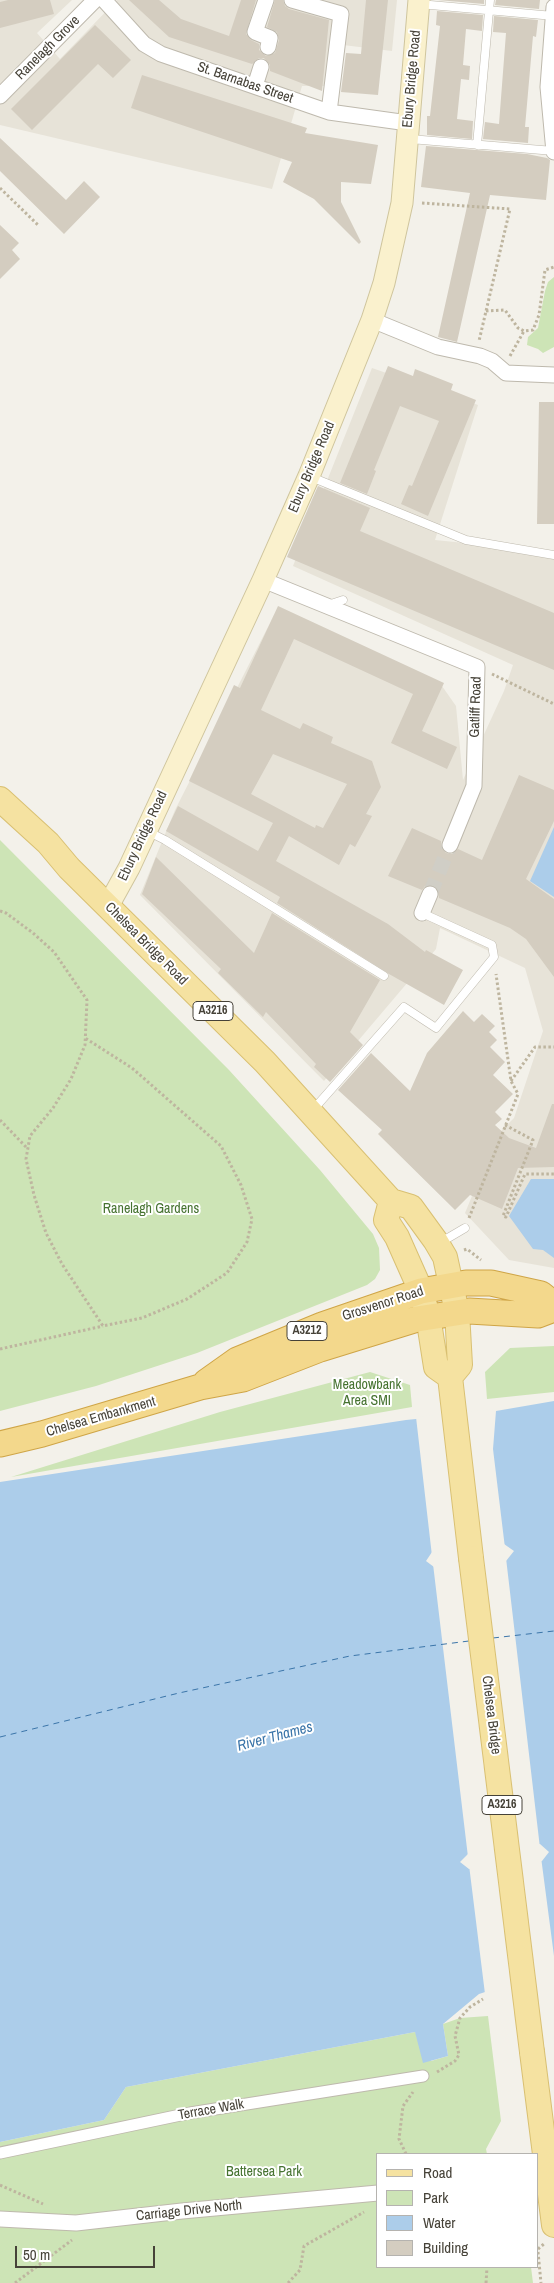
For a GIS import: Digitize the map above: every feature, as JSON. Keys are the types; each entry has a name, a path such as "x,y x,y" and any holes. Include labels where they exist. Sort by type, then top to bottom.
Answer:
{"highway":[{"name":"Grosvenor Road","path":"200,1387 238,1360 330,1322 422,1291 482,1283 541,1294 554,1304"},
{"name":"Grosvenor Road","path":"200,1387 243,1379 320,1349 428,1316 457,1312 538,1315 554,1309"},
{"name":"Chelsea Embankment","path":"0,1444 42,1434 200,1387"}],"main road":[{"name":"Ebury Bridge Road","path":"108,906 129,868 263,580 309,476 372,320 384,283 402,203 419,2"},
{"name":"Chelsea Bridge Road","path":"0,799 48,843 69,868 265,1062 391,1201 411,1207 445,1257 457,1312"},
{"path":"391,1201 386,1220 401,1244 422,1291 436,1368 450,1378"},
{"name":"A3216","path":"450,1378 460,1365 457,1312"},
{"name":"Chelsea Bridge","path":"450,1378 532,2052 542,2167"},
{"name":"A3216","path":"542,2167 554,2225"}],"street":[{"name":"Ranelagh Grove","path":"0,96 95,0"},
{"name":"St. Barnabas Street","path":"104,0 144,44 161,54 330,112 408,131"},
{"path":"266,0 255,32 270,38 268,48"},
{"path":"292,0 341,14 330,112"},
{"path":"554,13 552,76 548,87 554,152"},
{"path":"255,86 260,68"},
{"path":"372,320 438,347 480,356 492,361 506,373 554,374"},
{"name":"Gatliff Road","path":"263,580 477,667 474,786 450,845"},
{"path":"422,913 430,894"},
{"name":"Terrace Walk","path":"0,2153 190,2113 423,2076"},
{"name":"Carriage Drive North","path":"0,2218 76,2223 376,2193"}],"lane":[{"path":"477,145 490,0"},
{"path":"419,2 490,10 554,13"},
{"path":"408,131 477,145 554,152"},
{"path":"309,476 466,540 554,555"},
{"path":"326,606 343,600"},
{"path":"146,831 165,840 384,976"},
{"path":"310,1112 404,1008 436,1028 494,957 492,945 422,913"},
{"path":"435,1240 448,1238 465,1228"}],"path":[{"path":"0,188 38,225"},
{"path":"402,203 510,208 478,345 480,356"},
{"path":"486,312 505,310 518,328 524,331 533,330 539,315 545,270 554,267"},
{"path":"506,373 512,350 524,331"},
{"path":"477,667 554,704"},
{"path":"0,911 6,913 33,933 54,952 87,1000 85,1045 71,1079 53,1108 30,1136 26,1159 34,1196 46,1233 62,1264 102,1326"},
{"path":"467,1249 463,1243 465,1228 518,1094 511,1081 494,957"},
{"path":"0,1349 151,1315 187,1299 226,1273 247,1242 252,1219 241,1184 221,1146 132,1068 85,1038"},
{"path":"511,1081 535,1048 554,1047"},
{"path":"0,1120 28,1148"},
{"path":"505,1125 533,1140 524,1163 504,1216 506,1217 525,1174 524,1163"},
{"path":"525,1174 554,1174"},
{"path":"406,2153 399,2138 404,2106 423,2076 442,2070 455,2061 458,2055 455,2036 460,2018 470,2007 483,1999"},
{"path":"288,2283 300,2270 304,2246 349,2219 370,2209"},
{"path":"539,2262 541,2283"},
{"path":"486,2283 487,2268"}],"shaded area":[{"path":"0,0 72,0 37,33 60,59 117,0 397,0 392,51 343,45 337,86 302,86 272,189 0,125"},
{"path":"372,368 478,405 435,540 554,552 554,1268 509,1260 465,1213 497,1135 514,1118 543,1031 525,968 440,928 436,949 324,1081 140,895 175,810 274,615 442,686 456,706 463,780 504,691 513,665 293,566"}],"green space":[{"path":"554,277 554,347 543,353 527,345 528,337 538,328 545,291 548,282"},
{"name":"Ranelagh Gardens","path":"0,840 229,1070 320,1170 373,1234 379,1248 380,1270 375,1279 367,1285 197,1353 96,1386 0,1411"},
{"path":"554,1346 554,1392 487,1399 485,1372 510,1348"},
{"name":"Meadowbank Area SMI","path":"370,1372 410,1385 412,1407 11,1477 220,1412"},
{"name":"Battersea Park","path":"488,2016 501,2121 486,2149 487,2153 376,2153 376,2268 531,2268 533,2283 0,2283 0,2142 104,2120 126,2087 415,2032 431,2061 448,2056 443,2024 460,2018"}],"water":[{"path":"554,827 554,897 530,881"},
{"path":"531,1179 554,1179 554,1258 543,1250 533,1249 509,1216"},
{"name":"River Thames","path":"554,1401 554,1982 516,1982 479,1994 443,2024 448,2056 423,2063 415,2032 126,2087 104,2120 0,2142 0,1482 406,1420 496,1411","holes":["504,1544 514,1551 506,1561 434,1567 426,1561 432,1552","540,1844 549,1852 542,1861 469,1869 460,1862 468,1854"]}],"pier":[{"path":"494,1409 496,1411 493,1449 505,1548 432,1556 416,1417"},
{"path":"506,1558 540,1848 468,1857 433,1564"},
{"path":"541,1857 554,1956 554,1984 516,1985 485,1994 469,1865"}],"building":[{"path":"8,0 50,0 54,14 0,28 0,2"},
{"path":"129,0 159,0 181,19 229,36 241,0 256,0 246,34 251,40 259,44 259,50 266,56 275,53 279,40 277,32 267,27 275,0 283,0 285,6 289,9 329,20 322,91 270,71 270,65 264,58 259,58 252,64 169,37"},
{"path":"366,0 388,0 378,95 341,92 346,53 361,54"},
{"path":"438,0 484,0 484,4"},
{"path":"496,0 540,0 539,9 495,5"},
{"path":"437,11 483,15 482,31 466,29 463,65 470,66 469,80 461,79 457,119 473,121 472,139 427,135 427,116 430,116 440,26 436,25"},
{"path":"494,16 538,20 536,37 533,36 525,127 529,127 528,143 483,139 485,122 499,124 506,33 493,32"},
{"path":"95,25 131,60 113,78 98,64 32,130 11,109"},
{"path":"142,75 307,128 305,133 378,145 371,184 341,182 341,202 361,242 359,244 314,199 283,182 292,162 131,108"},
{"path":"0,138 66,200 84,181 100,197 64,234 0,171"},
{"path":"426,146 527,154 550,160 546,200 490,195 457,342 438,337 470,193 421,187"},
{"path":"0,225 19,243 12,250 20,259 0,279"},
{"path":"388,366 413,376 415,369 453,384 451,390 476,400 428,516 401,504 409,485 412,486 439,421 400,406 374,470 376,471 367,494 340,483"},
{"path":"539,402 554,402 554,524 537,524"},
{"path":"318,486 370,508 360,531 554,613 554,670 287,557"},
{"path":"278,606 444,683 422,731 457,747 447,769 391,743 413,694 294,639 261,710 300,729 303,723 333,737 331,743 372,761 381,787 366,814 372,816 355,847 350,844 339,865 289,836 276,861 388,924 425,952 426,950 463,970 444,1005 389,974 277,903 280,897 166,831 178,806 258,851 273,823 189,781 234,685 240,688","holes":["273,754 347,784 323,828 316,825 315,828 251,794"]},
{"path":"519,775 554,790 554,821 526,879 554,899 554,977 526,939 510,928 439,898 438,889 433,885 425,886 422,890 388,876 412,828 441,841 441,847 446,853 452,854 458,849 482,860"},
{"path":"156,857 254,953 272,913 380,980 350,1032 363,1045 330,1082 314,1067 316,1064 266,1012 263,1017 218,973 221,969 142,894"},
{"path":"463,1011 474,1022 482,1014 495,1026 489,1032 497,1040 490,1047 505,1062 493,1075 513,1094 495,1112 502,1119 495,1125 509,1138 536,1148 552,1104 554,1104 554,1167 518,1168 502,1209 470,1195 455,1210 378,1134 382,1130 338,1090 371,1053 410,1091 427,1053"}],"ferry route":[{"path":"493,1638 554,1631"},
{"path":"0,1737 179,1693 350,1656 469,1641"}],"tunnel":[{"path":"430,894 450,845"}]}
